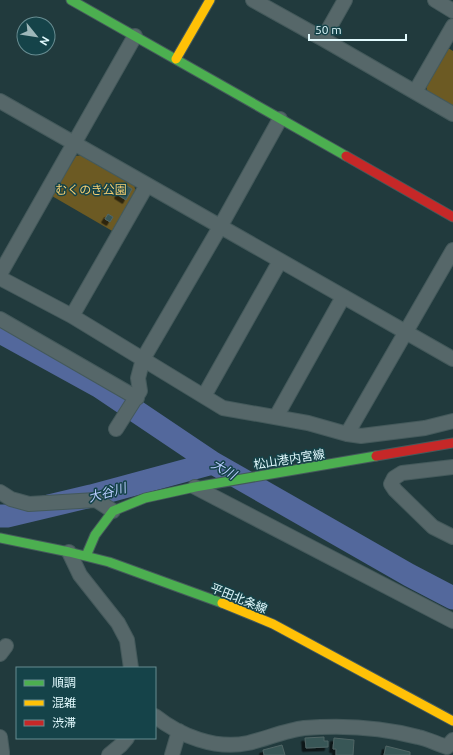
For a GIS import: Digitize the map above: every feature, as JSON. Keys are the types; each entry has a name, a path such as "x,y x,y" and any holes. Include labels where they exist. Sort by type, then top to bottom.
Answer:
{"main road":[{"path":"71,0 86,4 135,36 453,217"},
{"path":"176,59 210,0"},
{"name":"松山港内宮線","path":"113,511 145,498 195,487 453,443"},
{"path":"86,556 95,535 113,511"},
{"name":"平田北条線","path":"0,538 17,540 109,562 193,592 273,624 453,721"}],"street":[{"path":"253,0 453,114"},
{"path":"323,39 345,0"},
{"path":"435,0 453,11"},
{"path":"415,92 453,26"},
{"path":"0,274 135,36"},
{"path":"0,102 453,359"},
{"path":"116,429 140,391 138,378 144,359 280,119"},
{"path":"72,316 147,185"},
{"path":"347,434 453,250"},
{"path":"204,396 280,261"},
{"path":"0,278 72,316 223,408 308,423 347,434 361,436 425,428 453,421"},
{"path":"276,417 343,297"},
{"path":"0,320 131,406"},
{"path":"453,466 402,473 394,478 391,484 394,490 433,527 453,537"},
{"path":"195,487 453,621"},
{"path":"0,492 11,499 29,504 96,500 113,511"},
{"path":"69,552 80,575 118,623 127,640 131,667"},
{"path":"156,717 179,731 224,752 246,743 302,728 361,727 418,737 447,747 453,740"},
{"path":"172,755 179,731"},
{"path":"109,755 121,746 126,739"}],"green space":[{"path":"448,48 453,51 453,107 428,93 426,86"},
{"name":"むくのき公園","path":"83,155 134,184 136,194 114,232 52,196 76,156"}],"building":[{"path":"124,184 132,189 126,200 118,195"},
{"path":"108,214 113,217 110,222 105,219"},
{"path":"324,737 324,741 328,741 328,747 306,748 305,738"},
{"path":"334,738 354,740 353,755 336,755 336,749 333,749"},
{"path":"282,745 285,755 264,755 263,750"},
{"path":"386,746 410,752 410,755 384,755"}],"waterway":[{"name":"大川","path":"0,332 100,387 213,463 409,575 453,598"},
{"name":"大谷川","path":"0,516 7,516 91,496 213,463"}],"traffic: fast":[{"path":"71,0 346,156"},
{"path":"86,556 95,535 113,511 145,498 195,487 376,456"},
{"path":"0,538 109,562 222,603"}],"traffic: slow":[{"path":"176,59 210,0"},
{"path":"222,603 273,624 453,721"}],"traffic: jam":[{"path":"346,156 453,217"},
{"path":"376,456 453,443"}]}
